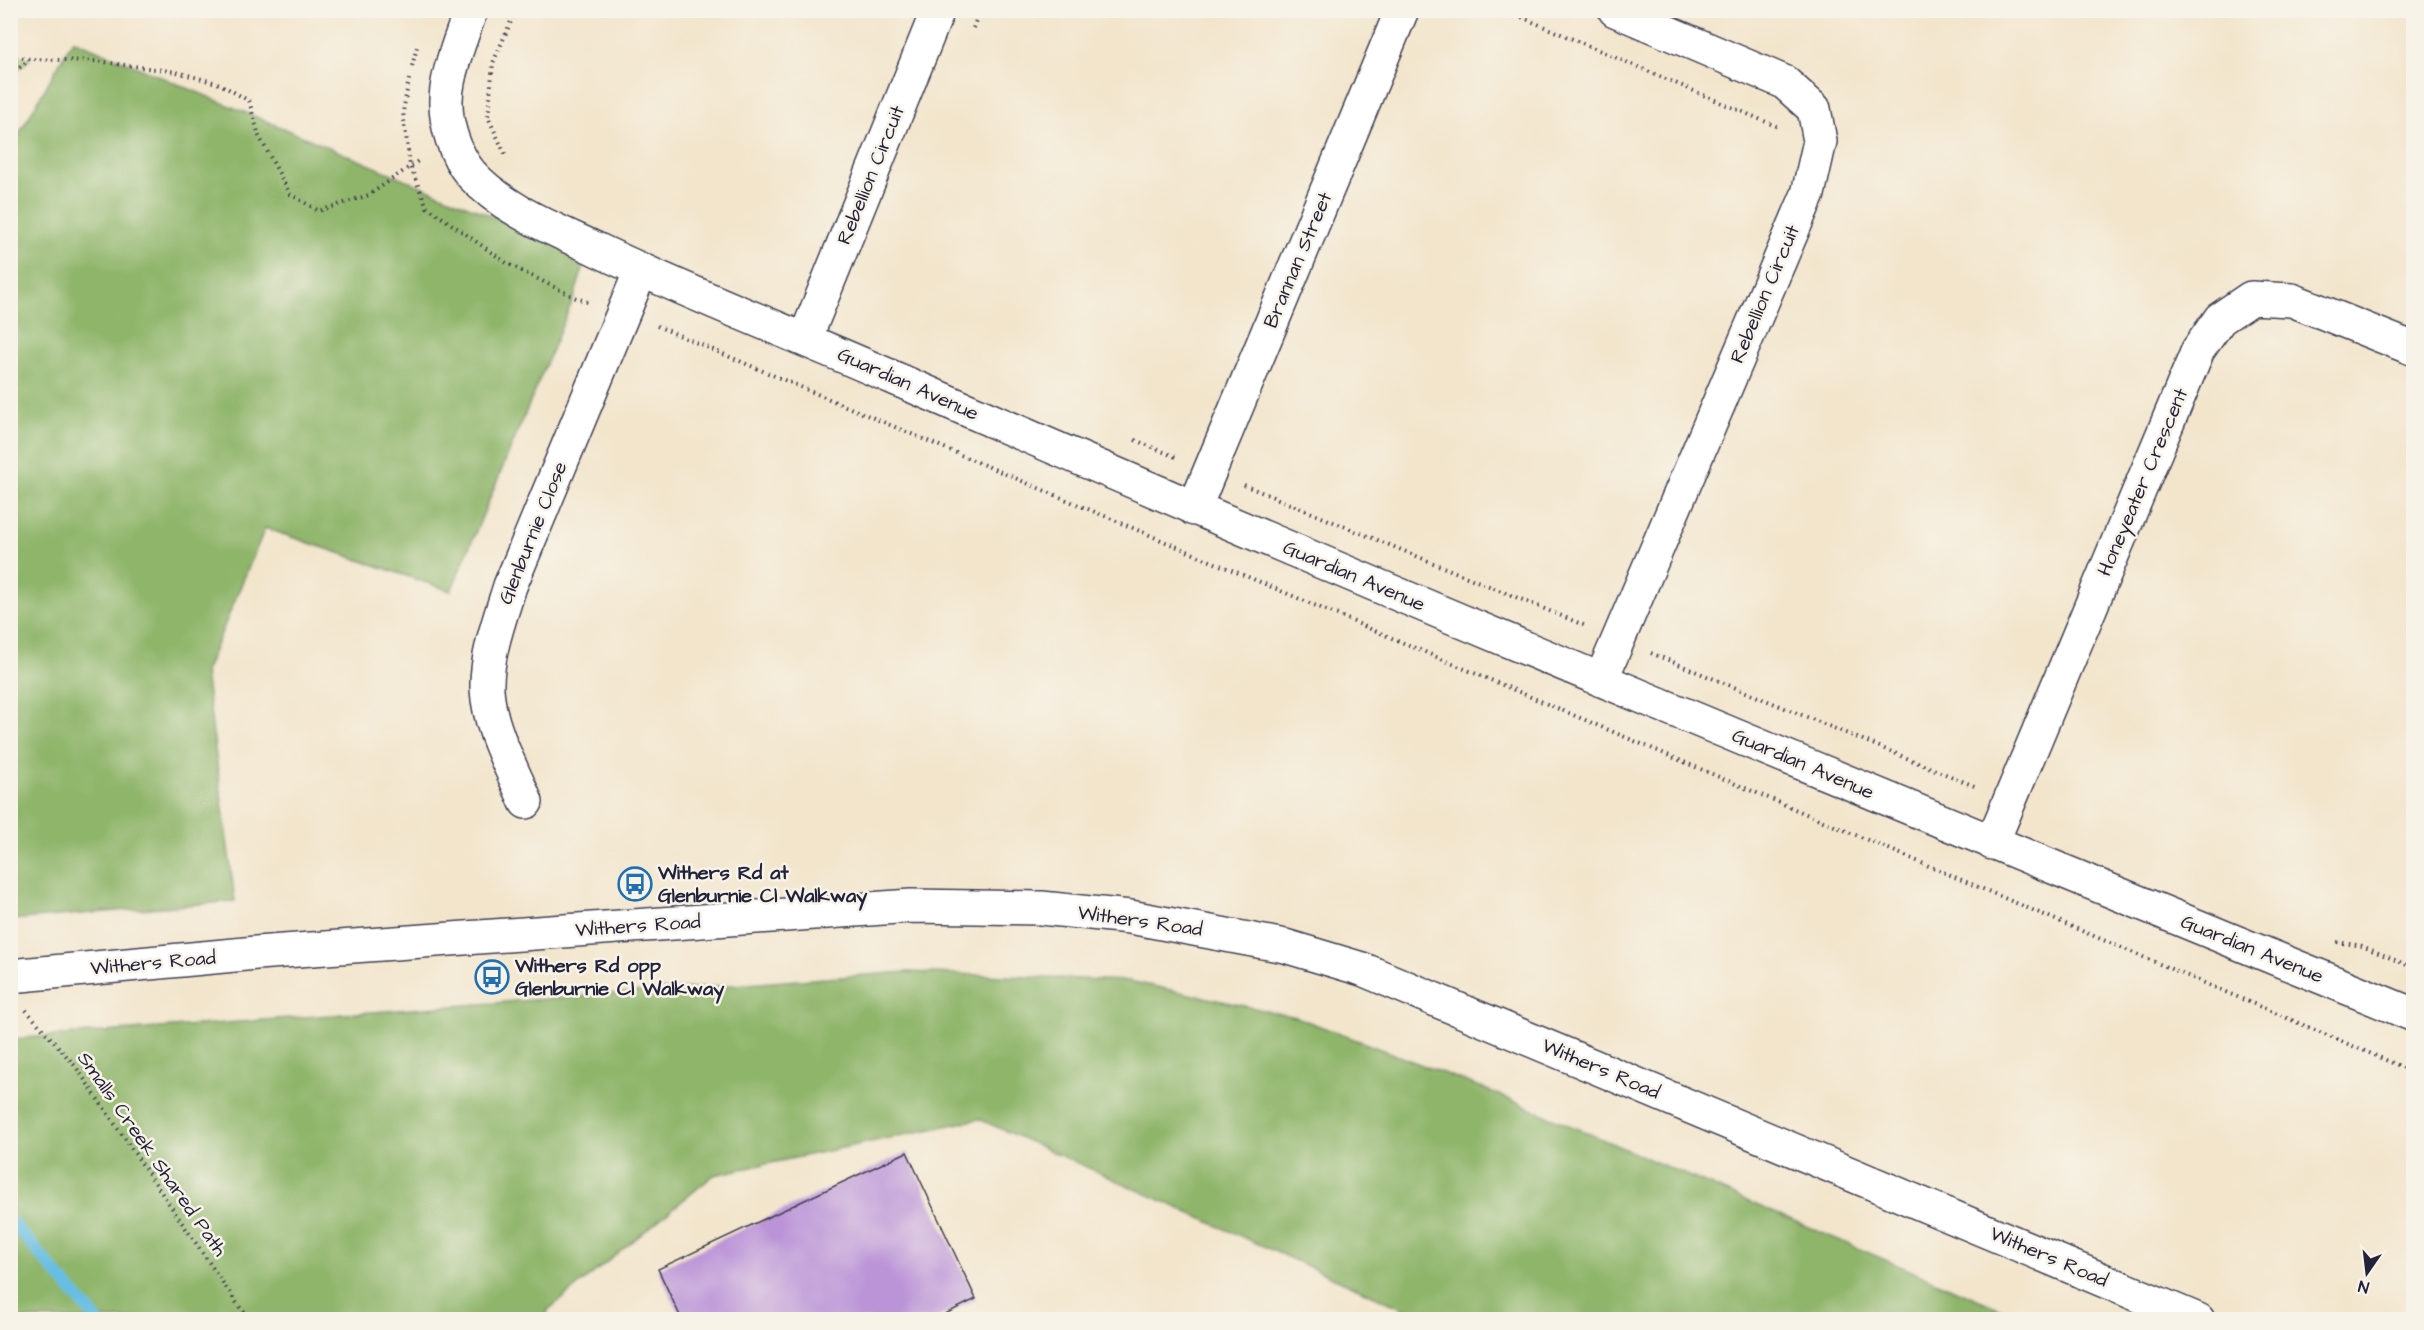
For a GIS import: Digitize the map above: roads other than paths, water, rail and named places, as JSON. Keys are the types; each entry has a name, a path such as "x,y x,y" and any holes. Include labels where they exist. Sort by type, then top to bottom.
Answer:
{"street":[{"name":"Guardian Avenue","path":"471,10 456,54 446,99 451,137 466,168 494,197 561,232 641,270 1194,509 1992,843 2414,1015"},
{"name":"Rebellion Circuit","path":"805,339 938,10"},
{"name":"Brannan Street","path":"1194,509 1402,10"},
{"name":"Rebellion Circuit","path":"1601,680 1808,194 1820,141 1814,109 1784,82 1615,10"},
{"name":"Glenburnie Close","path":"526,802 496,730 487,689 493,640 510,586 641,270"},
{"name":"Honeyeater Crescent","path":"1992,843 2198,350 2220,319 2251,298 2292,300 2414,349"},
{"name":"Withers Road","path":"10,976 256,953 911,906 1041,908 1130,917 1285,946 1362,969 2198,1320"}],"waterway":[{"path":"10,1220 97,1320"}],"place":[{"name":"Withers Rd at Glenburnie Cl Walkway","path":"635,884"},
{"name":"Withers Rd opp Glenburnie Cl Walkway","path":"492,977"}]}
